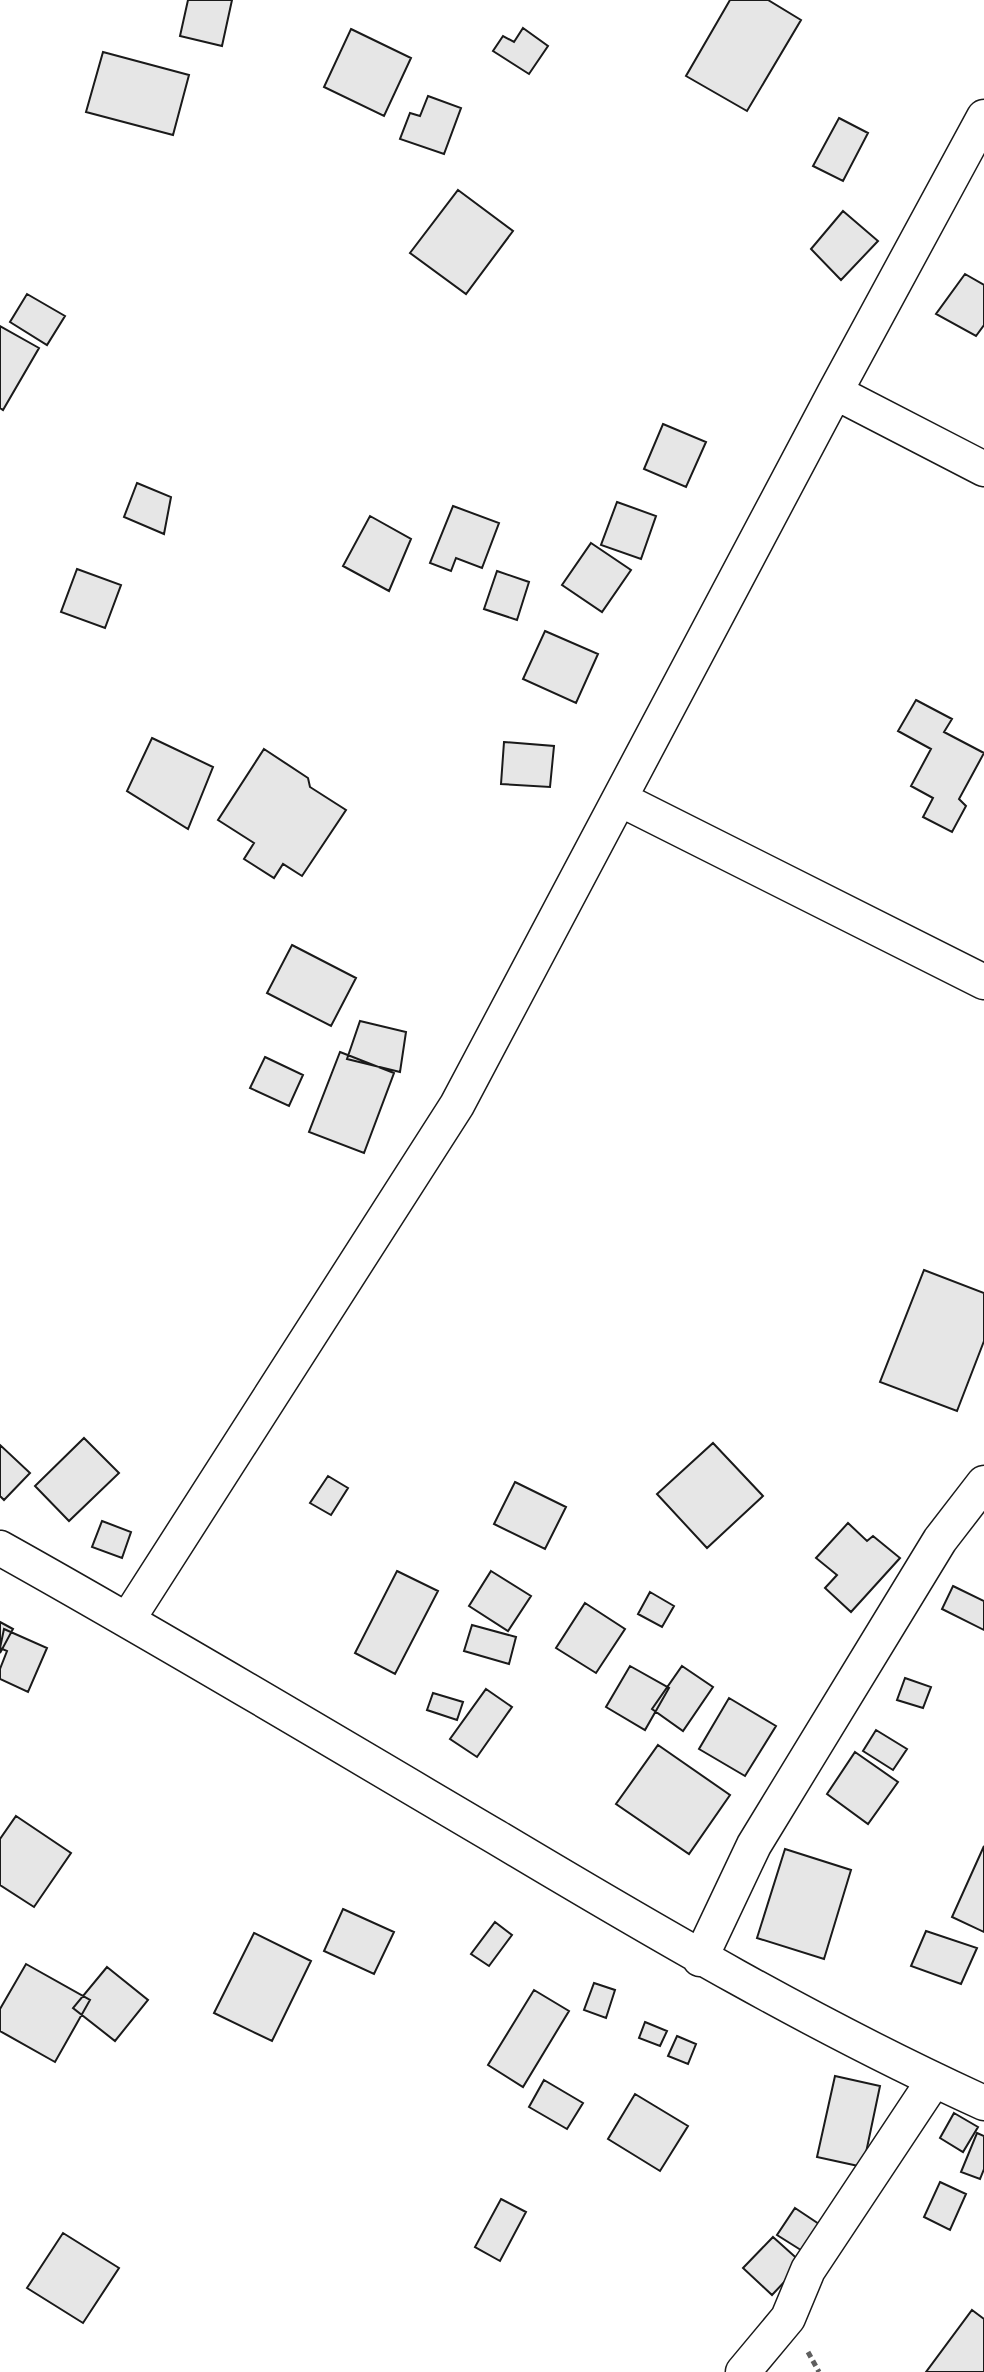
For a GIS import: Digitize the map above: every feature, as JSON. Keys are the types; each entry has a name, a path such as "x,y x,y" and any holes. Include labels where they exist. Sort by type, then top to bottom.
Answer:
{"street":[{"path":"128,1619 457,1105 984,117"},
{"path":"835,392 984,469"},
{"path":"620,799 984,982"},
{"path":"700,1959 754,1845 940,1540 984,1483"},
{"path":"0,1548 128,1619 700,1959 984,2103"},
{"path":"743,2372 788,2318 808,2270 934,2080"}],"building":[{"path":"188,0 232,0 222,46 180,36"},
{"path":"730,0 768,0 801,20 747,111 686,76"},
{"path":"523,28 548,46 529,74 493,51 503,36 514,42"},
{"path":"351,29 411,58 384,116 324,87"},
{"path":"103,52 189,75 173,135 86,112"},
{"path":"428,96 461,108 444,154 400,139 410,113 420,116"},
{"path":"839,118 868,133 843,181 813,166"},
{"path":"458,190 513,231 466,294 410,253"},
{"path":"843,211 878,241 841,280 811,249"},
{"path":"965,274 984,285 984,325 976,336 936,314"},
{"path":"27,294 65,316 47,345 10,322"},
{"path":"0,326 39,348 3,410 0,408"},
{"path":"663,424 706,442 686,487 644,469"},
{"path":"137,483 171,497 164,534 124,517"},
{"path":"617,502 656,516 641,559 601,545"},
{"path":"453,506 499,523 482,568 456,558 451,571 430,563"},
{"path":"370,516 411,539 389,591 343,566"},
{"path":"591,543 631,570 602,612 562,585"},
{"path":"77,569 121,585 105,628 61,612"},
{"path":"497,571 529,582 517,620 484,609"},
{"path":"545,631 598,654 576,703 523,679"},
{"path":"916,700 952,719 944,732 984,753 959,799 966,806 952,832 923,817 933,798 911,786 931,749 898,731"},
{"path":"152,738 213,767 188,829 127,791"},
{"path":"504,742 554,746 550,787 501,784"},
{"path":"264,749 308,778 310,787 346,810 302,876 283,864 274,878 244,859 254,843 218,820"},
{"path":"292,945 356,978 331,1026 267,993"},
{"path":"360,1021 406,1032 400,1072 347,1059"},
{"path":"340,1052 394,1073 364,1153 309,1132"},
{"path":"265,1057 303,1075 289,1106 250,1088"},
{"path":"924,1270 984,1293 984,1341 957,1411 880,1382"},
{"path":"84,1438 119,1473 69,1521 35,1486"},
{"path":"713,1443 763,1496 707,1548 657,1494"},
{"path":"0,1445 30,1473 4,1500 0,1496"},
{"path":"328,1476 348,1488 331,1515 310,1503"},
{"path":"515,1482 566,1507 545,1549 494,1524"},
{"path":"102,1521 131,1532 122,1558 92,1547"},
{"path":"848,1523 867,1541 873,1536 900,1558 851,1612 825,1588 837,1575 816,1558"},
{"path":"397,1571 438,1591 395,1674 355,1653"},
{"path":"491,1571 531,1596 508,1631 469,1606"},
{"path":"953,1586 984,1601 984,1630 942,1609"},
{"path":"650,1592 674,1606 662,1627 638,1614"},
{"path":"585,1603 625,1629 596,1673 556,1648"},
{"path":"0,1622 13,1629 0,1653"},
{"path":"472,1625 516,1637 509,1664 464,1651"},
{"path":"4,1629 47,1648 28,1692 0,1679 0,1669 7,1651 0,1648"},
{"path":"630,1666 669,1688 645,1730 606,1707"},
{"path":"682,1666 713,1687 683,1731 652,1709"},
{"path":"905,1678 931,1687 923,1708 897,1700"},
{"path":"486,1689 512,1707 477,1757 450,1739"},
{"path":"433,1693 463,1702 457,1720 427,1710"},
{"path":"729,1698 776,1726 745,1776 699,1749"},
{"path":"876,1730 907,1749 893,1770 863,1751"},
{"path":"658,1745 730,1795 689,1854 616,1804"},
{"path":"855,1752 898,1782 868,1824 827,1794"},
{"path":"16,1816 71,1853 34,1907 0,1885 0,1839"},
{"path":"984,1846 984,1932 952,1917"},
{"path":"785,1849 851,1870 824,1959 757,1938"},
{"path":"343,1909 394,1932 374,1974 324,1951"},
{"path":"495,1922 512,1935 489,1966 471,1954"},
{"path":"926,1931 977,1948 961,1984 911,1966"},
{"path":"254,1933 311,1961 272,2041 214,2013"},
{"path":"26,1964 90,2000 55,2062 0,2031 0,2009"},
{"path":"107,1967 148,2000 115,2041 73,2008"},
{"path":"594,1983 615,1990 606,2018 584,2010"},
{"path":"534,1990 569,2011 523,2087 488,2065"},
{"path":"645,2022 667,2031 660,2046 639,2038"},
{"path":"677,2036 696,2044 688,2064 668,2056"},
{"path":"835,2076 880,2086 863,2167 817,2157"},
{"path":"544,2080 583,2103 567,2129 529,2107"},
{"path":"635,2094 688,2126 660,2171 608,2139"},
{"path":"954,2113 978,2127 963,2152 940,2138"},
{"path":"977,2133 984,2136 984,2169 980,2179 961,2172"},
{"path":"940,2182 966,2194 950,2230 924,2217"},
{"path":"501,2199 526,2212 500,2261 475,2247"},
{"path":"795,2208 822,2226 804,2252 777,2235"},
{"path":"63,2233 119,2268 83,2323 27,2288"},
{"path":"773,2237 802,2263 772,2295 743,2268"},
{"path":"972,2310 984,2319 984,2372 926,2372"}]}
